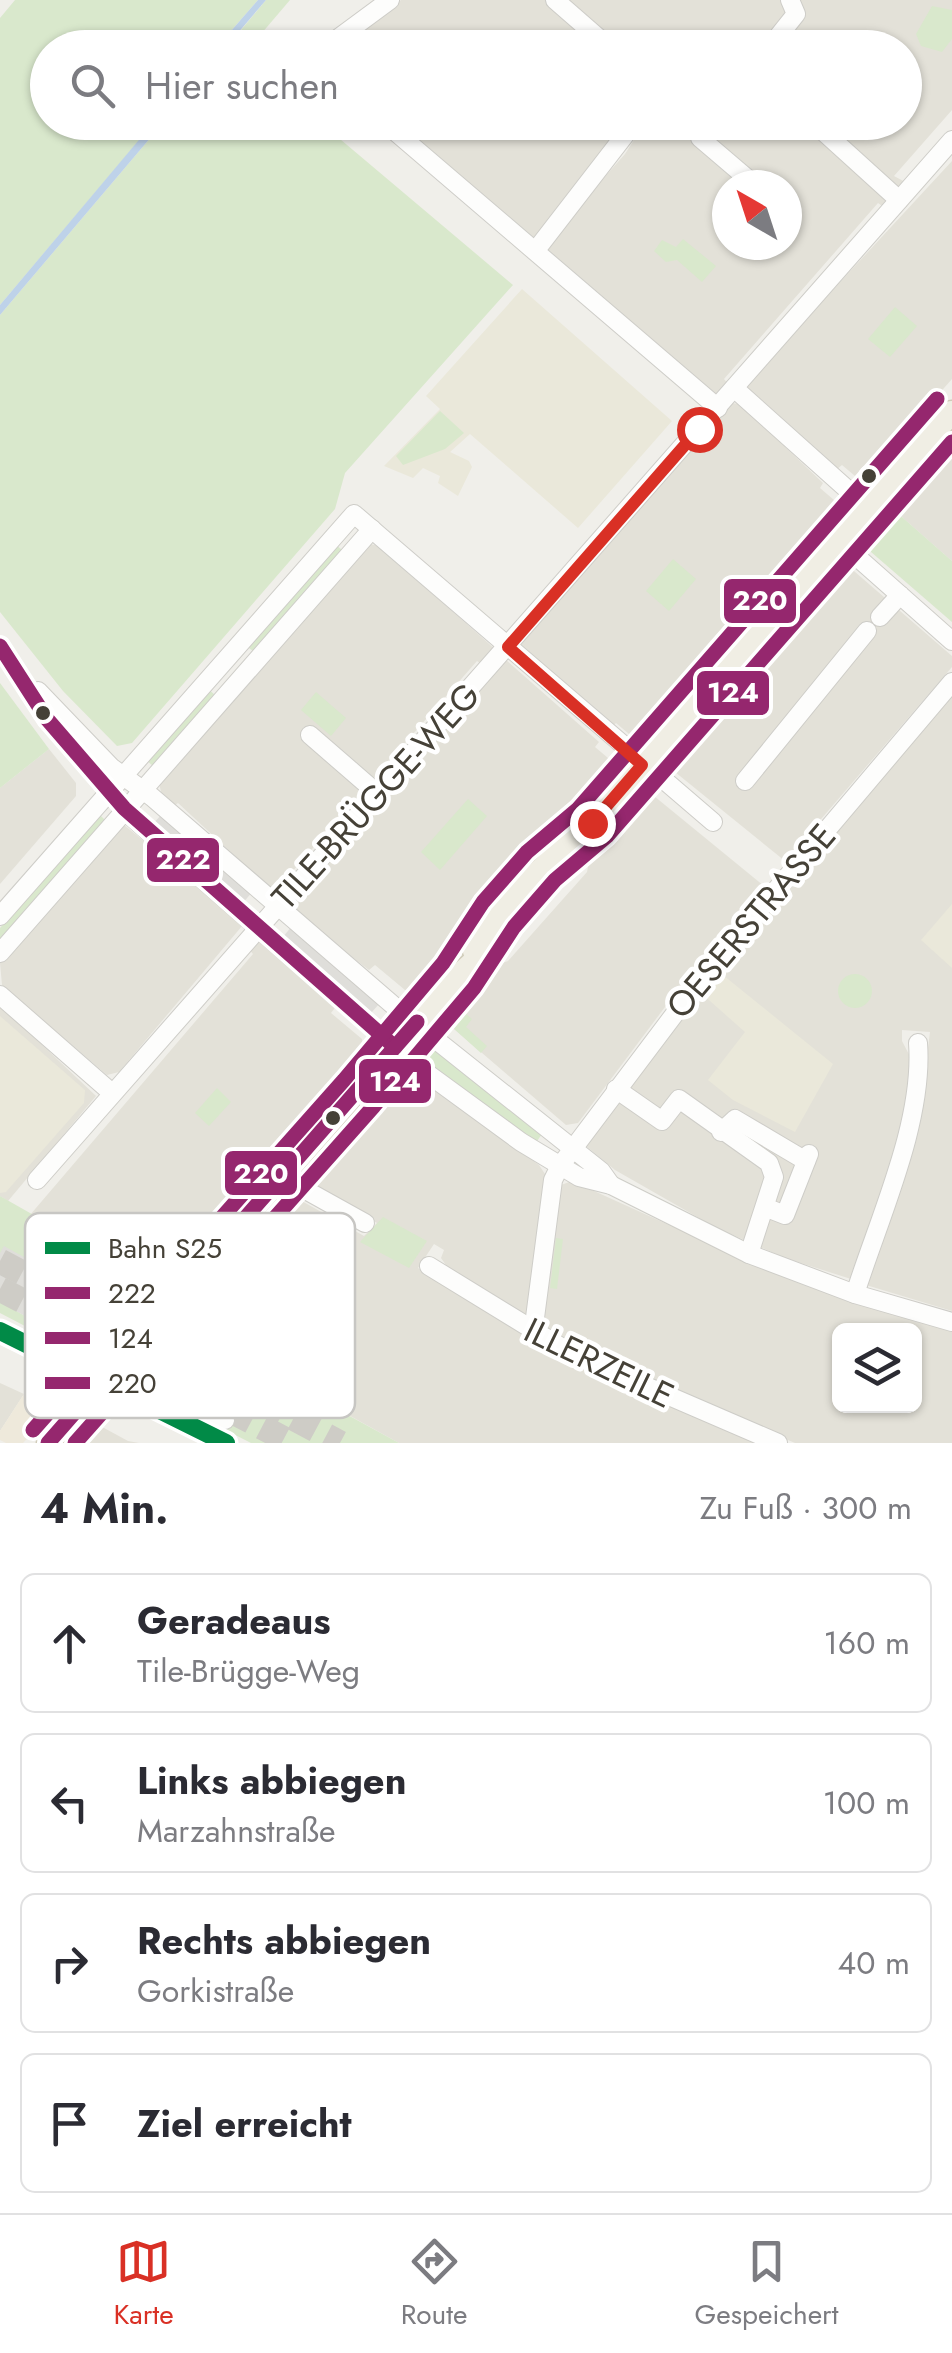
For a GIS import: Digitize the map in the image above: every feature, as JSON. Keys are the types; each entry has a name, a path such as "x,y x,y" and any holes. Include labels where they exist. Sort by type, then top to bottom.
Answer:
{"main road":[{"path":"253,1213 459,975 498,915 541,866 592,823 952,412"},
{"path":"48,1443 70,1418"}],"street":[{"path":"349,30 390,0"},
{"path":"555,0 589,30"},
{"path":"778,30 792,4"},
{"path":"405,140 718,408"},
{"path":"536,250 621,140"},
{"path":"702,140 737,170"},
{"path":"832,140 899,200"},
{"name":"TILE-BRÜGGE-WEG","path":"37,1180 952,140"},
{"path":"734,388 868,508"},
{"path":"0,916 354,514 713,822"},
{"path":"0,953 372,529"},
{"path":"839,541 952,641"},
{"path":"745,780 900,595"},
{"path":"0,646 122,778 142,789 277,908 601,1172 611,1186"},
{"path":"20,672 48,719 124,808 395,1048 560,1166 584,1180 611,1186 749,1254 855,1294 952,1322"},
{"name":"OESERSTRASSE","path":"560,1166 704,975 952,682"},
{"path":"310,735 378,794"},
{"path":"0,996 112,1093"},
{"path":"855,1294 898,1162 920,1070 918,1042"},
{"path":"616,1089 662,1121 679,1099 770,1163 774,1177 768,1208 749,1254"},
{"path":"721,1132 735,1119 808,1156 785,1215 768,1208"},
{"path":"533,1333 554,1180 560,1166"},
{"path":"284,1178 347,1213"},
{"path":"355,1217 365,1223"},
{"name":"ILLERZEILE","path":"429,1266 533,1333 648,1390 778,1443"}],"shaded area":[{"path":"401,0 549,0 582,30 360,30"},
{"path":"567,0 952,0 952,110 894,176 907,183 889,197 885,208 878,203 724,379 729,385 718,393 712,393 548,251 546,243 634,140 922,140 922,30 601,30"},
{"path":"415,140 617,140 542,235 533,239"},
{"path":"952,161 952,379 867,475 855,476 842,465 836,470 744,386"},
{"path":"522,289 672,421 578,528 470,434 450,452 469,461 472,467 458,496 438,483 440,476 423,468 413,478 384,466 440,409 426,396"},
{"path":"730,403 740,404 823,483 820,488 834,500 835,513 642,733 629,734 616,723 611,728 518,644"},
{"path":"952,445 952,561 894,510"},
{"path":"370,544 379,546 496,650 484,666 477,661 291,873 297,880 278,896 178,803 174,806 162,796 159,783"},
{"path":"847,565 952,656 952,667 785,861 675,772 674,762"},
{"path":"505,659 599,742 595,747 608,758 609,771 559,829 545,833 465,924 463,937 418,989 405,990 375,965 369,970 302,919 290,904"},
{"path":"952,691 952,1311 866,1285 925,1071 930,1032 902,1030 902,1041 915,1066 893,1160 851,1279 785,1258 713,1226 615,1170 586,1146 655,1043"},
{"path":"49,749 76,783 76,796 0,884 0,788"},
{"path":"654,796 764,886 698,963 578,1123 566,1125 453,1028 451,1015 494,966 508,961 587,872 590,857 643,797"},
{"path":"162,814 252,892 243,903 152,825"},
{"path":"124,825 242,921 242,926 119,1072 107,1075 2,985 0,963"},
{"path":"952,904 952,968 921,940"},
{"path":"292,926 380,1003 370,1014 283,937"},
{"path":"262,940 337,1005 331,1013 362,1039 363,1052 222,1213 32,1213 253,954 247,947"},
{"path":"718,971 833,1064 795,1132 733,1100 708,1080 745,1032 701,993"},
{"path":"0,1005 96,1096 8,1201 0,1196"},
{"path":"0,1016 85,1090 84,1103 6,1192 0,1193"},
{"path":"403,1065 539,1165 547,1177 528,1317 457,1281 441,1258 444,1250 434,1244 418,1268 521,1333 600,1375 762,1443 399,1443 354,1418 355,1231 364,1236 377,1223 314,1187 308,1168 392,1070"},
{"path":"572,1181 775,1273 952,1331 952,1443 795,1443 578,1351 540,1325 561,1185"},
{"path":"282,1198 300,1200 323,1213 269,1213"},
{"path":"4,1246 25,1258 25,1316 0,1302 0,1253"},
{"path":"0,1383 24,1394 0,1431"},
{"path":"24,1394 25,1418 46,1418 23,1443 0,1440 0,1431"},
{"path":"93,1422 128,1441 139,1443 74,1443"}],"green space":[{"path":"15,0 258,0 232,30 30,30 30,140 140,140 0,305 0,18"},
{"path":"266,0 290,0 264,30 241,30"},
{"path":"932,6 952,10 952,39 942,52 922,46 922,30 918,30"},
{"path":"149,140 341,140 513,285 345,473 335,509 132,743 117,746 63,691 0,612 0,315"},
{"path":"683,239 716,266 702,282 677,260 666,262 654,251 662,240 676,247"},
{"path":"895,307 917,326 890,357 868,339"},
{"path":"440,411 464,433 445,449 403,465 396,456"},
{"path":"894,510 952,561 952,622 863,545"},
{"path":"334,543 342,550 253,651 245,645"},
{"path":"673,559 696,579 669,611 646,591"},
{"path":"0,683 49,749 0,788"},
{"path":"207,688 215,695 153,766 145,759"},
{"path":"316,692 346,718 331,736 301,710"},
{"path":"468,799 487,816 440,870 421,852"},
{"path":"100,815 107,822 0,943 0,928"},
{"path":"855,974 867,979 872,991 867,1003 855,1008 843,1003 838,991 843,979"},
{"path":"458,1007 472,1019 466,1027 487,1046 481,1053 453,1028 451,1015"},
{"path":"429,1041 542,1134 535,1144 417,1055"},
{"path":"217,1088 231,1102 209,1126 195,1113"},
{"path":"0,1196 30,1213 25,1213 25,1259 4,1247 3,1255"},
{"path":"383,1217 427,1241 409,1268 360,1242"},
{"path":"556,1238 563,1239 557,1289 550,1288"},
{"path":"0,1302 25,1316 25,1326 0,1313"},
{"path":"202,1418 353,1418 399,1443 251,1443"}],"water":[{"path":"258,0 266,0 240,30 232,30"},
{"path":"139,140 149,140 0,315 0,305"}],"tunnel":[{"path":"0,1261 25,1274"},
{"path":"0,1289 25,1302"},
{"path":"245,1418 292,1443"},
{"path":"293,1418 340,1443"}],"rail line":[{"name":"S25","path":"0,1331 25,1343"},
{"name":"S25","path":"176,1418 226,1443"}],"transit line":[{"name":"220","path":"226,1213 443,963 483,902 527,852 578,809 937,399"},
{"name":"124","path":"279,1213 474,988 514,927 555,880 607,836 952,442"},
{"name":"222","path":"0,646 47,719 124,808 395,1047"},
{"name":"222","path":"250,1213 417,1022"},
{"name":"220","path":"33,1430 44,1418"},
{"name":"222","path":"48,1443 70,1418"},
{"name":"124","path":"75,1443 97,1418"}],"route":[{"path":"592,823 642,765 508,647 699,429"}]}
